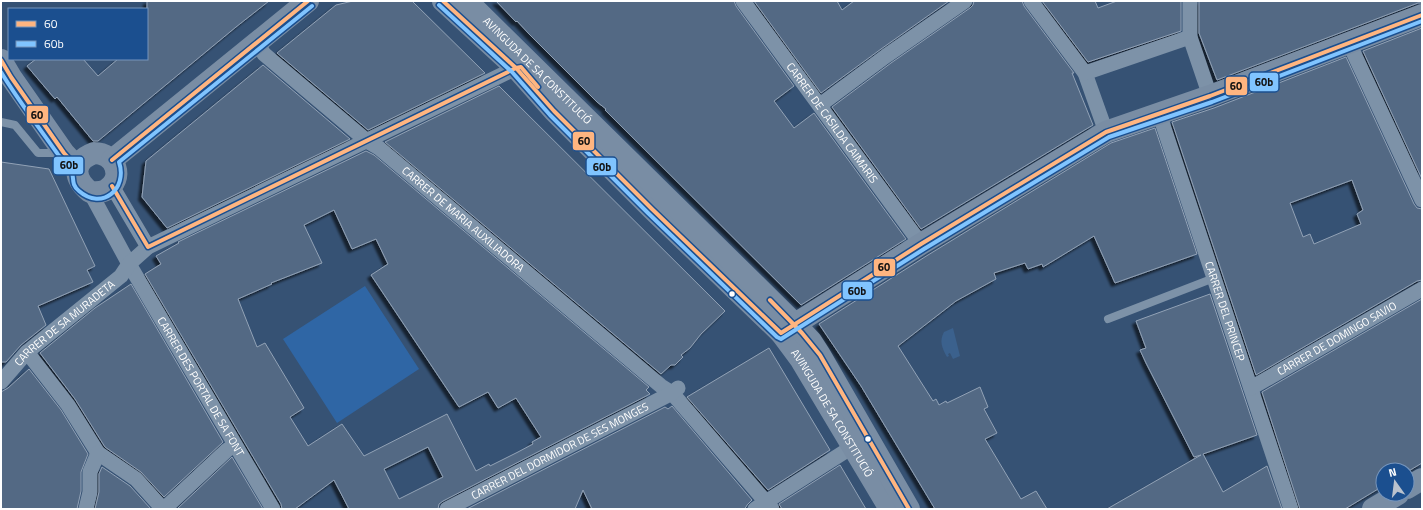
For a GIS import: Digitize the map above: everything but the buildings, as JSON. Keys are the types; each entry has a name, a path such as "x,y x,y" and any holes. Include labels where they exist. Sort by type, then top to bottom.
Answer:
{"street":[{"path":"112,160 308,1"},
{"name":"AVINGUDA DE SA CONSTITUCIÓ","path":"443,1 516,68 554,111 647,204 783,332 810,341 820,354 890,509"},
{"name":"AVINGUDA DE SA CONSTITUCIÓ","path":"467,1 563,95 783,332"},
{"name":"CARRER DE CASILDA CAIMARIS","path":"743,1 921,244"},
{"path":"820,106 886,56 965,1"},
{"path":"1031,1 1085,73 1106,132"},
{"path":"1190,1 1190,37 1210,96"},
{"path":"783,332 921,244 1106,132 1210,96 1422,15"},
{"path":"1085,73 1190,37"},
{"name":"CARRER DE MARIA AUXILIADORA","path":"257,43 264,54 661,386 675,390 764,506"},
{"path":"1349,43 1422,200"},
{"path":"516,68 520,67 546,95 563,95"},
{"path":"6,68 71,160 82,186 90,192 101,192 112,186 115,180 115,166 112,160 107,156 94,154 87,156 82,160 71,160"},
{"name":"CARRER DE SA MURADETA","path":"1,382 27,352 120,276 129,264 148,247 516,68"},
{"name":"CARRER DEL PRINCEP","path":"1159,113 1291,509"},
{"path":"112,186 148,247"},
{"name":"CARRER DES PORTAL DE SA FONT","path":"90,192 129,264 273,509"},
{"name":"CARRER DE DOMINGO SAVIO","path":"1251,388 1422,289"},
{"path":"27,352 68,405 98,453 136,479 164,509 227,450 235,445"},
{"name":"CARRER DEL DORMIDOR DE SES MONGES","path":"447,509 463,505 675,390"},
{"path":"764,506 860,443"},
{"name":"AVINGUDA DE SA CONSTITUCIÓ","path":"860,443 909,509"},
{"path":"86,509 90,492 90,472 98,453"},
{"path":"1373,509 1385,502"}],"lane":[{"path":"1,122 16,125 38,153 71,160"},
{"path":"1108,318 1214,278"}],"shaded area":[{"path":"365,286 419,369 337,423 283,339"},
{"path":"953,328 960,356 953,359 950,353 947,357 941,341 944,332"}],"transit line":[{"name":"60","path":"112,160 308,1"},
{"name":"60","path":"443,1 516,68 554,111 652,209 781,333 921,244 1106,132 1210,96 1422,15"},
{"name":"60b","path":"439,5 512,72 550,115 648,213 777,337 781,339 924,249 1109,137 1212,102 1422,21"},
{"name":"60b","path":"1,72 57,153 70,167 76,188 88,197 96,199 104,198 111,194 120,181 121,172 119,162 312,6"},
{"name":"60","path":"1,60 11,77 64,153 77,167"},
{"name":"60","path":"112,186 148,247 516,68 521,67 538,87"},
{"name":"60","path":"770,300 802,333 820,355 909,509"}]}
